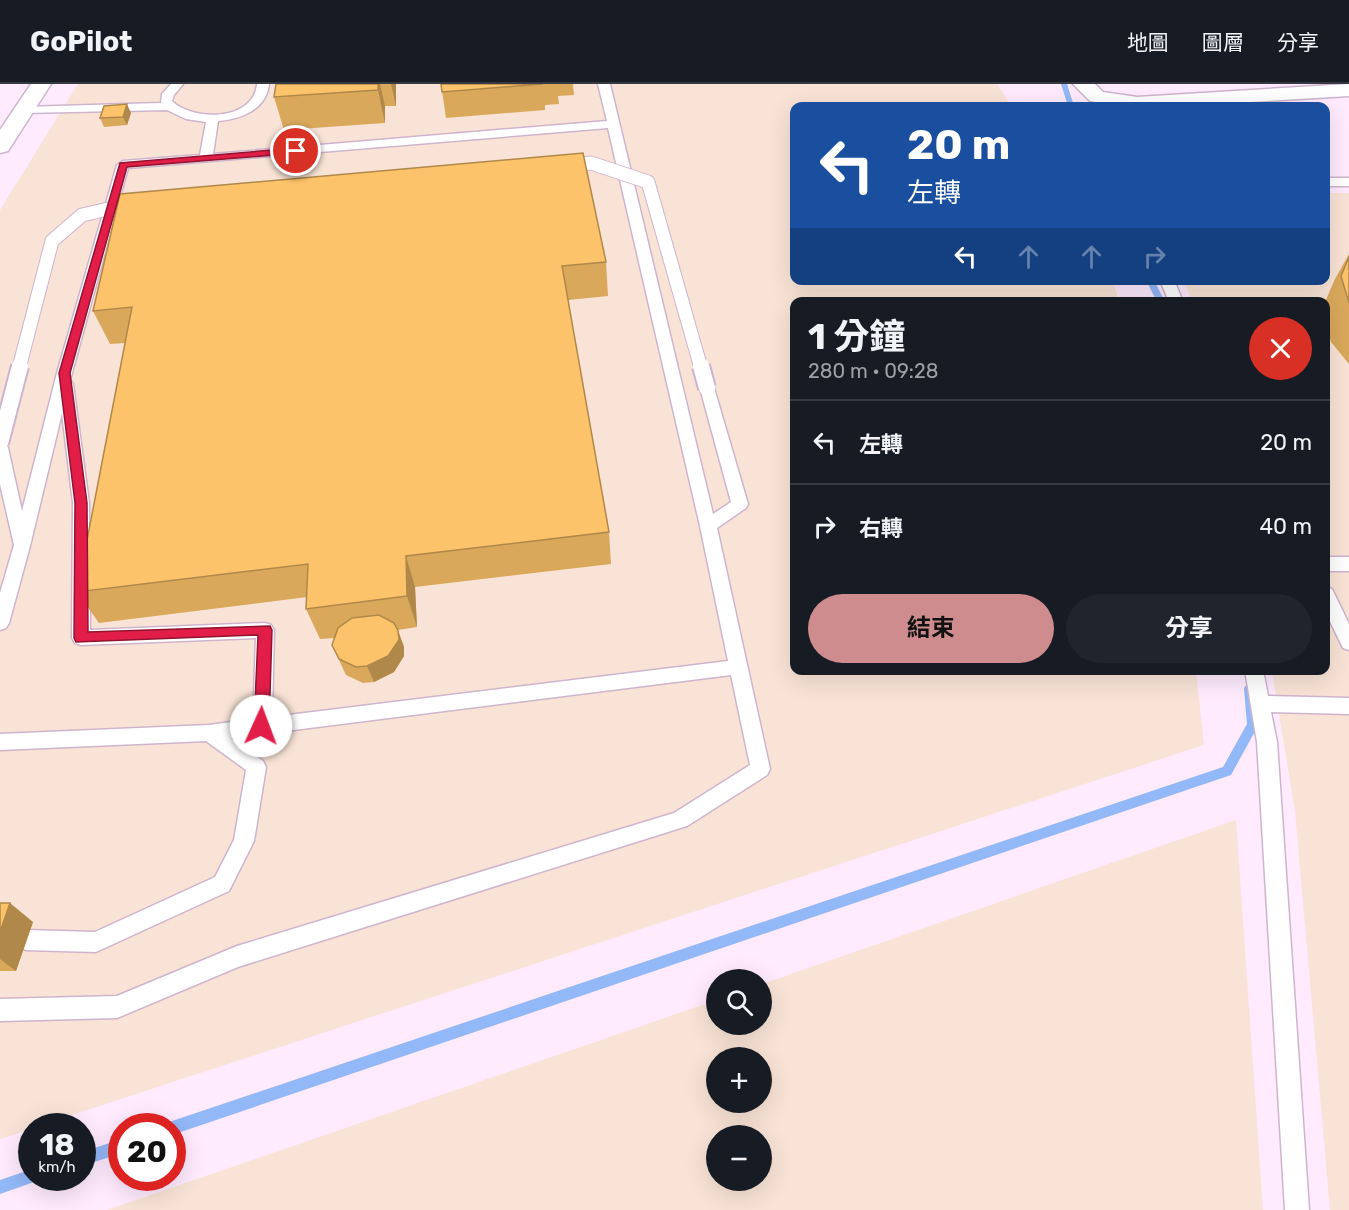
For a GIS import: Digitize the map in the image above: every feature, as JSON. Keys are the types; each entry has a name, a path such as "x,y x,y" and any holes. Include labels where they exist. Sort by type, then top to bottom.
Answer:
{"street":[{"path":"1083,84 1097,97 1121,102"},
{"path":"1178,102 1349,90"},
{"path":"0,146 32,98"}],"lane":[{"path":"177,84 168,100 171,110 180,115 212,119 235,114 254,105 261,98 264,90 263,84"},
{"path":"0,1011 117,1007 237,957 680,819 760,770 708,526 604,84"},
{"path":"32,98 168,100"},
{"path":"206,158 212,119"},
{"path":"0,623 22,546 64,373 123,165 613,124"},
{"path":"544,167 591,163 648,182 740,504 708,526"},
{"path":"1330,182 1349,182"},
{"path":"22,546 0,446 52,241 82,215 152,200"},
{"path":"64,373 81,503 81,638 265,630 261,726"},
{"path":"1330,564 1349,564"},
{"path":"1330,602 1349,642"},
{"path":"0,742 208,733 737,667"},
{"path":"1255,675 1267,742 1297,1210"},
{"path":"1259,704 1349,706"},
{"path":"26,940 96,942 222,884 244,841 256,767 208,733"}],"shaded area":[{"path":"78,84 997,84 1008,102 790,102 790,285 1114,285 1118,297 790,297 790,675 1196,675 1204,745 78,1113 18,1113 18,1133 0,1139 0,210"},
{"path":"1330,193 1349,193 1349,1210 1330,1210 1295,811 1273,675 1330,675 1330,297 1190,297 1186,285 1330,285"},
{"path":"1236,820 1263,1210 107,1210 162,1191 186,1191 186,1183 706,1004 706,1035 772,1035 772,981"}],"building":[{"path":"276,84 378,84 378,90 274,97"},
{"path":"441,84 543,84 442,92"},
{"path":"127,104 123,117 100,118 104,106"},
{"path":"583,153 606,262 562,266 609,532 406,556 407,596 306,609 308,564 77,592 132,307 93,311 120,194"},
{"path":"1349,257 1349,303 1341,276"},
{"path":"379,615 394,623 398,631 399,640 388,656 367,666 356,667 339,659 332,645 338,628 352,618"},
{"path":"0,903 10,903 0,932"}],"waterway":[{"path":"1064,84 1070,102"},
{"path":"1152,285 1158,297"},
{"path":"186,1123 1227,771 1253,724 1249,689"},
{"path":"96,1154 108,1151"},
{"path":"0,1187 18,1181"}],"route":[{"path":"261,726 265,630 81,638 81,503 64,373 123,165 296,151"}]}
